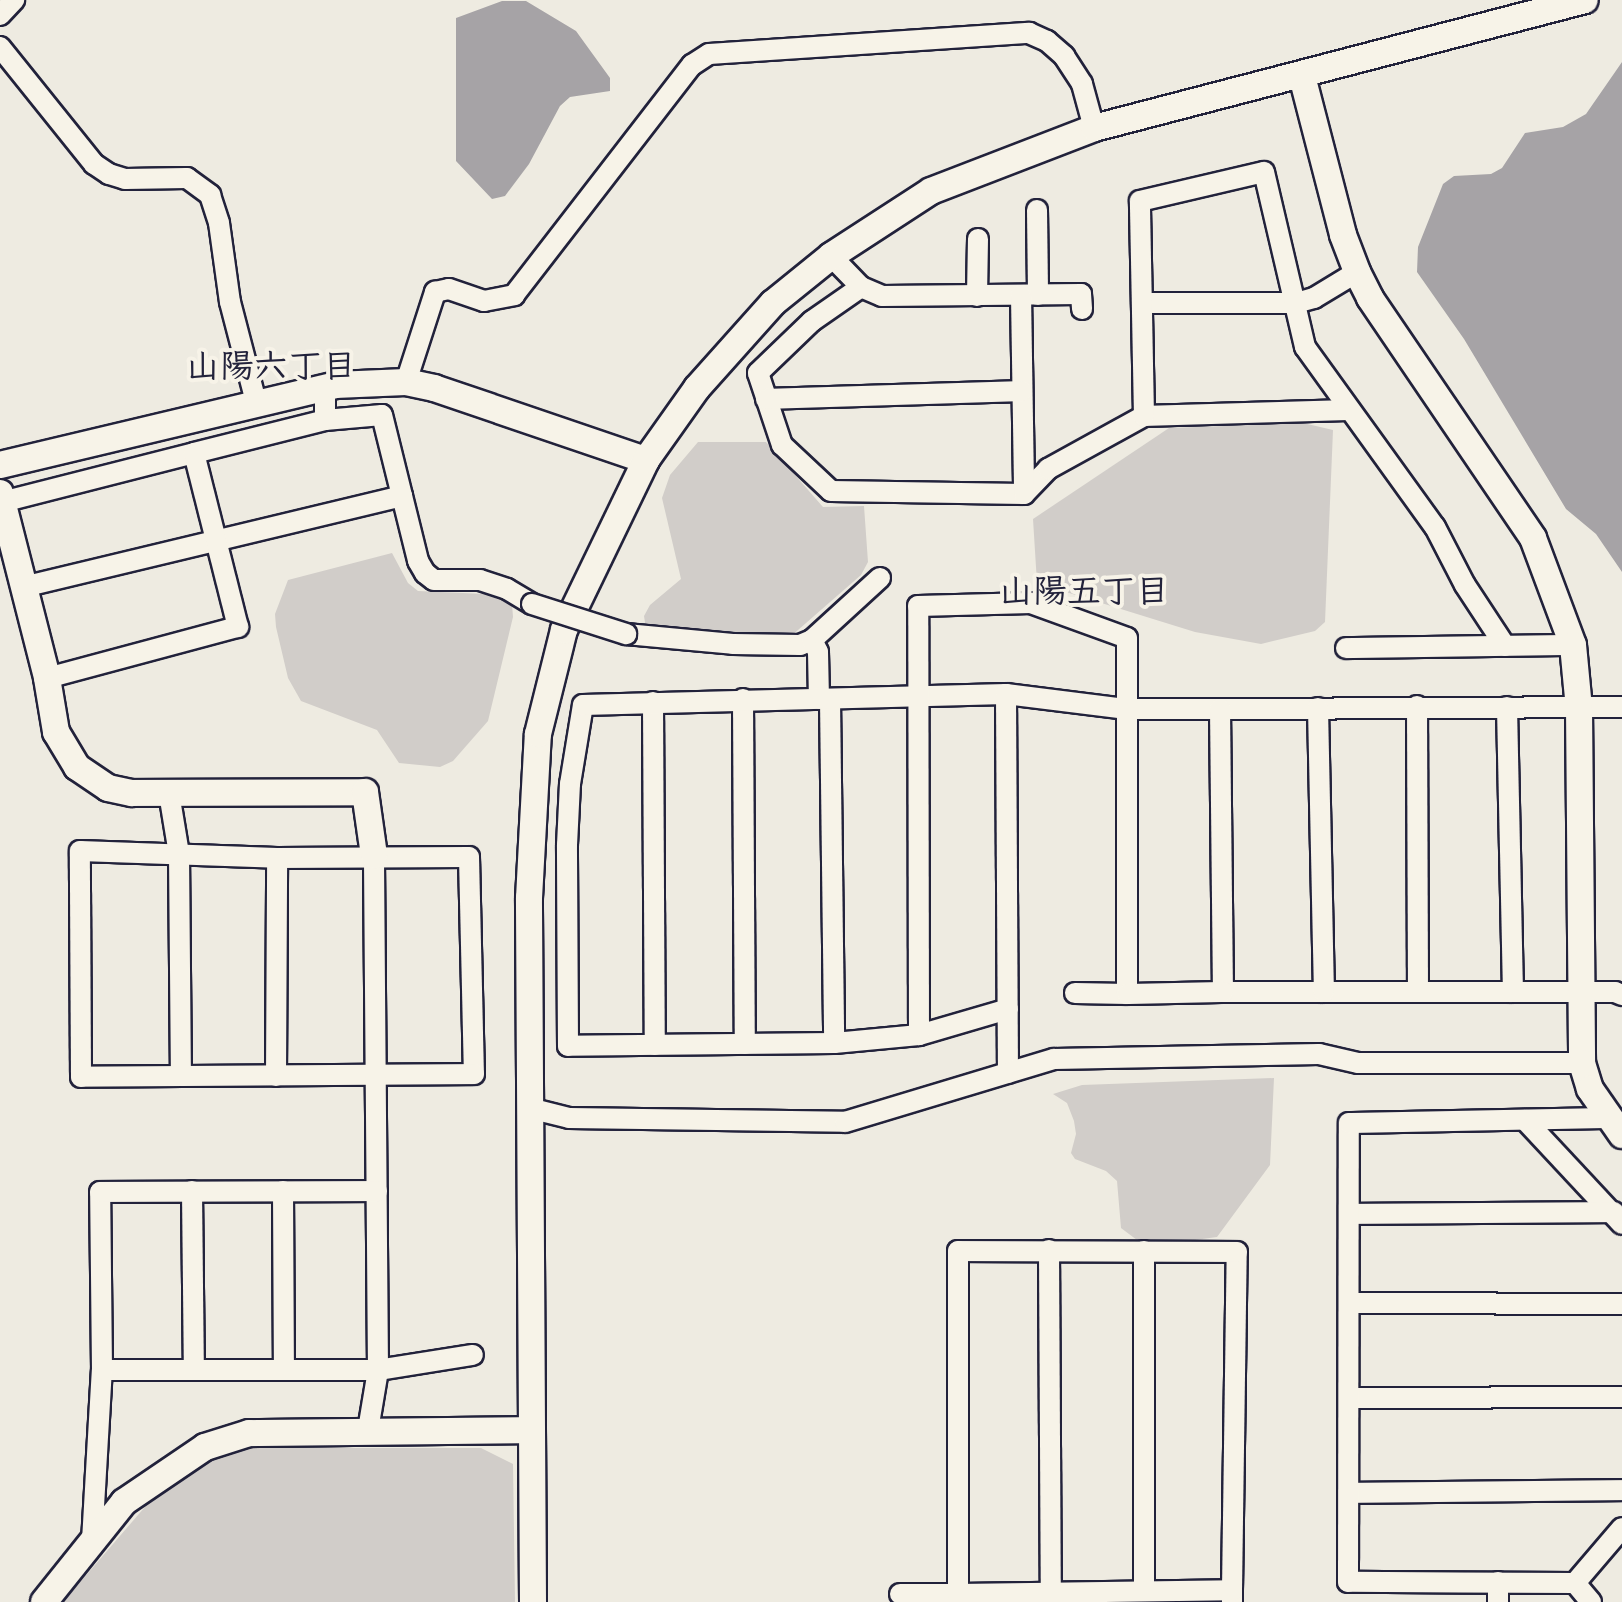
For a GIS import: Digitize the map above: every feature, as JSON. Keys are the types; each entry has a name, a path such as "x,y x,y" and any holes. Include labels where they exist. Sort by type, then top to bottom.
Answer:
{"street":[{"path":"0,15 14,0"},
{"path":"533,1602 529,1430 529,898 538,734 564,630 646,460 697,388 763,314 831,256 931,191 1094,128 1585,0"},
{"path":"406,382 435,292 449,289 484,301 514,295 692,65 709,54 1029,33 1047,41 1064,56 1082,84 1094,128"},
{"path":"0,47 94,164 109,174 125,179 187,178 210,195 219,223 230,302 256,402"},
{"path":"1302,76 1343,235 1357,272 1370,298 1533,538 1573,645 1579,708 1582,1063 1590,1089 1615,1127"},
{"path":"1144,416 1140,201 1264,172 1305,347 1347,410 1435,527 1465,585 1505,646"},
{"path":"1024,494 1022,391 1037,210"},
{"path":"977,296 978,239"},
{"path":"831,256 861,287 882,296 1081,294 1082,309"},
{"path":"1142,303 1296,303 1314,298 1357,272"},
{"path":"861,287 812,321 758,373 782,445 831,491 1024,494 1048,469 1144,416 1347,410"},
{"path":"0,465 325,387 406,382 434,388 646,460"},
{"path":"325,387 325,420"},
{"path":"766,399 1022,391"},
{"path":"368,1430 378,1370 373,1077 374,855 365,792 132,793 108,788 77,767 56,732 47,678 1,497 325,420 382,415 418,561 434,580 480,580 507,589 532,604 626,634 733,644 800,645 812,640 880,578"},
{"path":"47,678 238,627 194,453"},
{"path":"23,587 402,496"},
{"path":"919,1035 918,606 1031,603 1127,638 1127,994"},
{"path":"812,640 818,652 824,699 834,1043"},
{"path":"1346,648 1573,645"},
{"path":"1006,694 1008,1073"},
{"path":"1008,1009 919,1035 834,1043 568,1046 567,861 570,784 583,705 1006,694 1127,709 1622,707"},
{"path":"743,699 745,1044"},
{"path":"653,702 655,1045"},
{"path":"1417,706 1418,992"},
{"path":"1507,707 1513,992"},
{"path":"1318,708 1324,992"},
{"path":"1220,709 1223,992"},
{"path":"169,793 179,854 181,1076"},
{"path":"80,851 277,858 374,855 469,857 474,1074 81,1077 80,851"},
{"path":"276,1076 277,858"},
{"path":"1075,993 1579,992 1622,995"},
{"path":"529,1108 569,1118 845,1122 1054,1059 1319,1054 1358,1063 1582,1063"},
{"path":"1615,1127 1525,1120 1349,1123 1348,1582 1498,1592 1575,1583 1622,1528"},
{"path":"1525,1120 1618,1218"},
{"path":"192,1191 194,1370"},
{"path":"283,1191 284,1370"},
{"path":"92,1541 102,1370 100,1192 377,1191"},
{"path":"1349,1214 1618,1218"},
{"path":"1049,1250 1051,1591"},
{"path":"900,1594 958,1598 1051,1591 1144,1591 1232,1596 1237,1252 958,1251 958,1598"},
{"path":"1144,1251 1144,1591"},
{"path":"1349,1303 1622,1304"},
{"path":"102,1370 378,1370 473,1355"},
{"path":"1350,1398 1622,1397"},
{"path":"44,1602 124,1502 205,1447 249,1433 529,1430"},
{"path":"1349,1493 1622,1490"},
{"path":"1575,1583 1591,1602"}],"shaded area":[{"path":"502,1 526,1 576,31 610,78 610,91 570,97 560,106 529,164 505,196 492,199 456,161 456,18"},
{"path":"1622,62 1622,572 1596,534 1566,509 1464,339 1417,272 1418,247 1443,184 1454,176 1491,174 1502,168 1525,133 1563,127 1586,114"},
{"path":"1303,423 1333,430 1325,622 1315,631 1261,644 1195,632 1037,583 1033,519 1169,428"},
{"path":"698,442 766,442 823,507 864,506 868,562 861,575 790,637 646,629 644,616 650,605 681,579 662,498 670,475"},
{"path":"392,553 408,583 418,591 485,594 512,604 513,617 488,721 453,761 440,767 399,763 377,730 301,701 288,678 276,627 275,614 288,580"},
{"path":"1274,1078 1270,1165 1217,1237 1195,1240 1137,1240 1121,1228 1117,1181 1106,1171 1075,1159 1071,1153 1076,1134 1074,1121 1067,1103 1053,1094 1082,1085"},
{"path":"239,1448 481,1448 513,1464 515,1602 63,1602 163,1486 193,1461"}],"district":[{"name":"山陽六丁目","path":"271,370"},
{"name":"山陽五丁目","path":"1084,595"}]}
